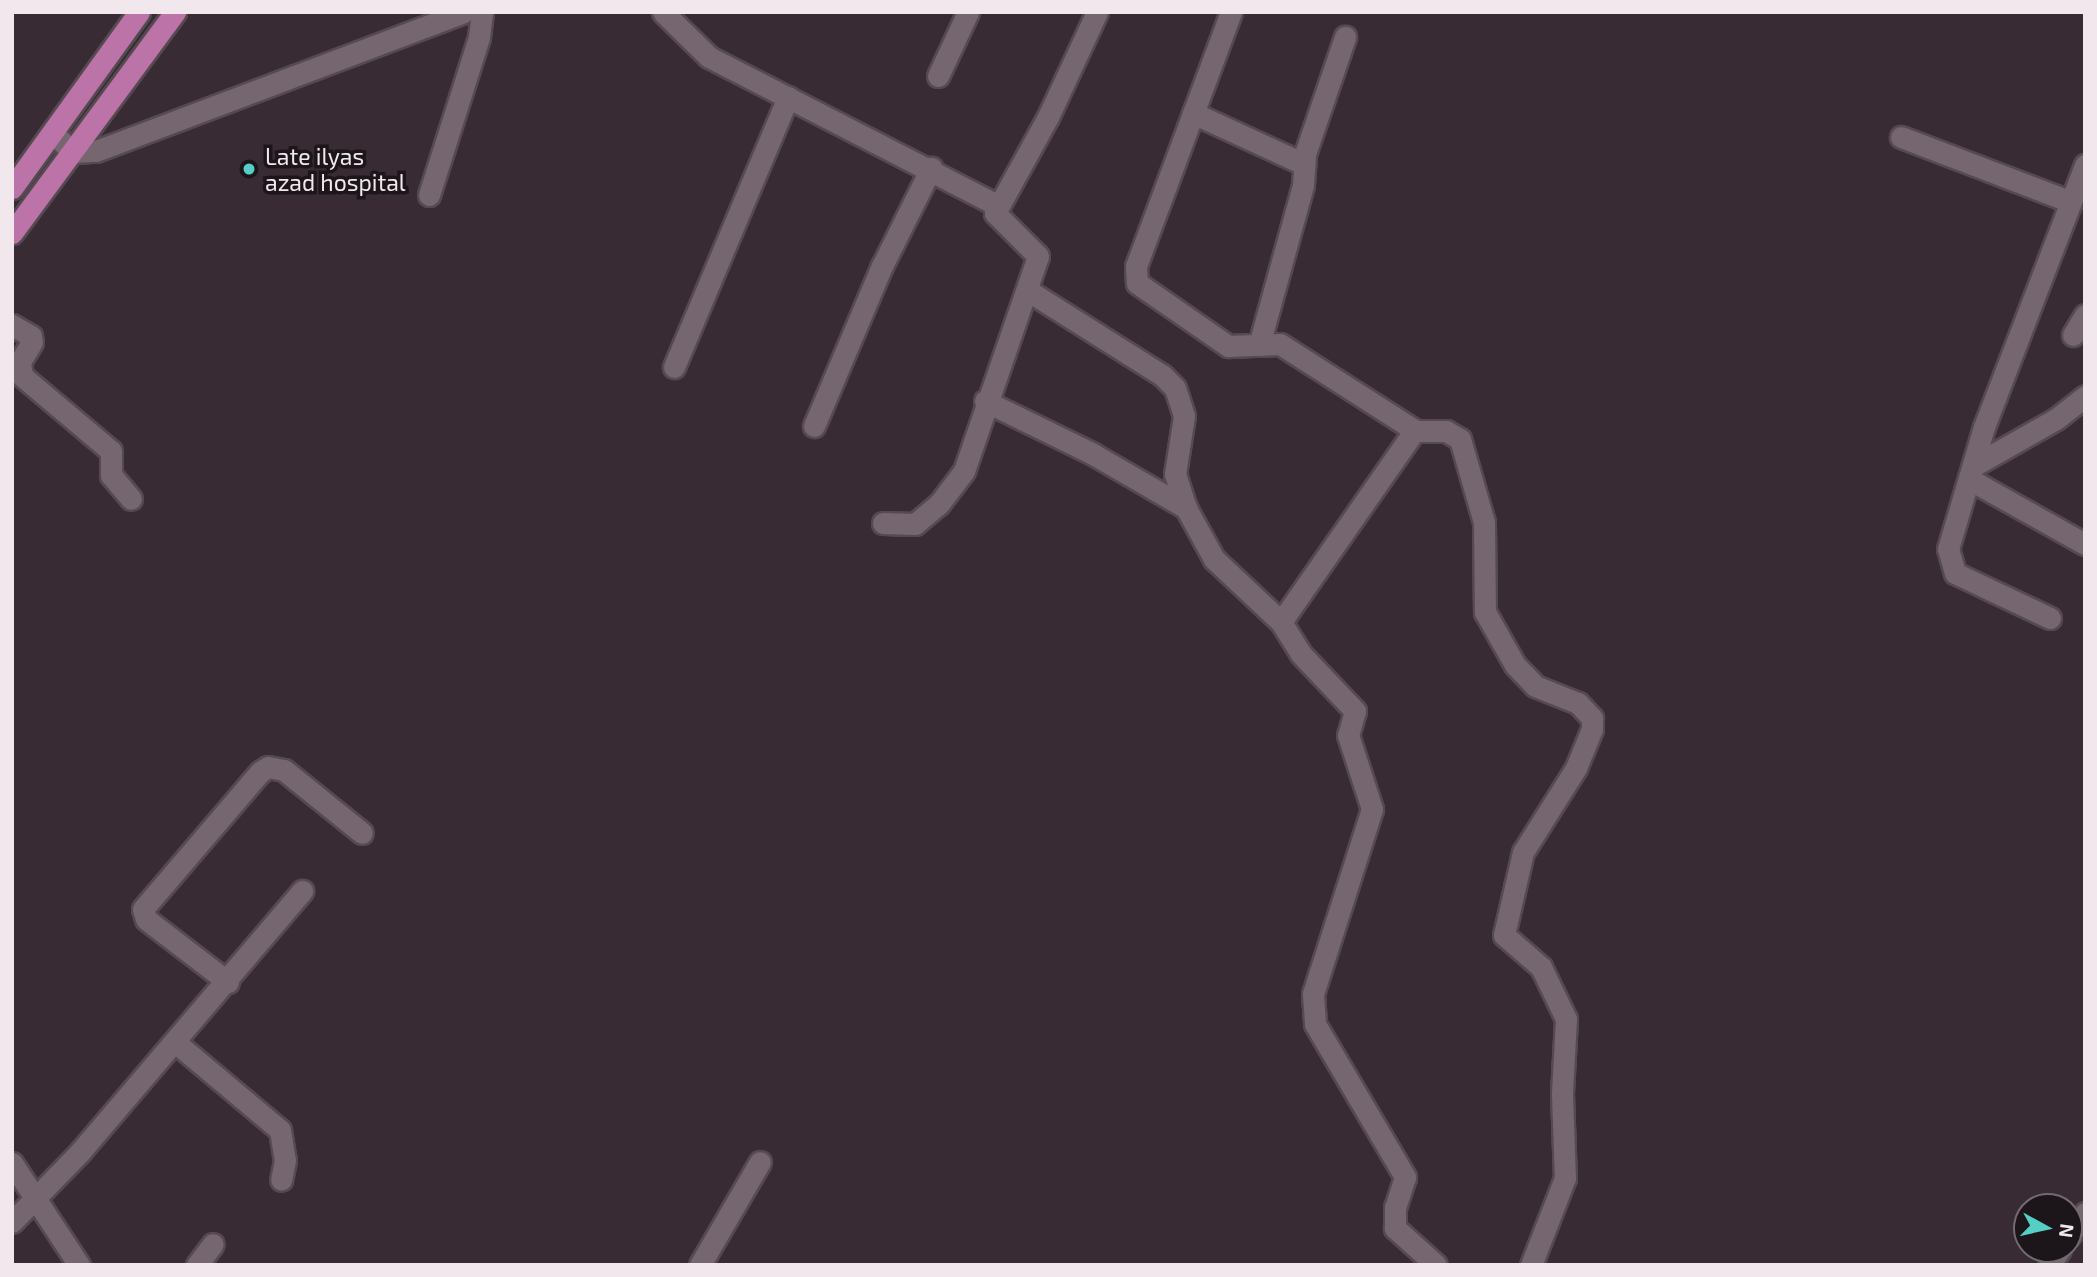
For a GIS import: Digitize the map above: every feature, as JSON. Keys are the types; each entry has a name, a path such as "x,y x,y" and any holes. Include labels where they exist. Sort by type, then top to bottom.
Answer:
{"main road":[{"path":"12,188 139,12"},
{"path":"12,233 175,12"}],"street":[{"path":"53,134 74,152 96,151 464,12"},
{"path":"429,195 479,37 482,12"},
{"path":"663,12 709,57 931,168 997,205"},
{"path":"938,76 968,12"},
{"path":"883,523 915,524 956,486 1038,256 997,218 997,205 1048,117 1097,12"},
{"path":"1231,12 1136,266 1137,283 1228,346 1280,344 1415,430 1452,433 1466,449 1486,533 1482,601 1515,665 1535,686 1578,703 1591,718 1592,729 1576,768 1523,852 1504,935 1541,967 1566,1019 1562,1094 1566,1178 1531,1265"},
{"path":"1259,345 1303,185 1304,164 1345,37"},
{"path":"674,367 788,97"},
{"path":"1193,113 1304,164"},
{"path":"1901,137 2071,202"},
{"path":"2050,618 1955,573 1948,549 1971,473 2085,165"},
{"path":"814,426 882,266 931,168"},
{"path":"1027,290 1162,375 1175,388 1184,416 1175,474 1186,508 1214,559 1281,622 1300,653 1355,711 1348,736 1372,809 1313,994 1315,1024 1405,1177 1395,1207 1395,1228 1436,1265"},
{"path":"2073,335 2085,315"},
{"path":"12,325 31,336 32,342 20,362 22,376 111,451 111,475 131,499"},
{"path":"1971,473 2056,419 2085,396"},
{"path":"985,401 1093,454 1186,508"},
{"path":"1281,622 1415,430"},
{"path":"1971,473 2085,544"},
{"path":"228,982 146,919 143,909 260,772 268,766 284,770 362,833"},
{"path":"12,1222 228,982 302,891"},
{"path":"175,1042 280,1130 285,1160 281,1181"},
{"path":"699,1265 760,1162"},
{"path":"12,1163 79,1265"},
{"path":"197,1265 213,1244"}],"place":[{"name":"Late ilyas azad hospital","path":"249,169"}]}
